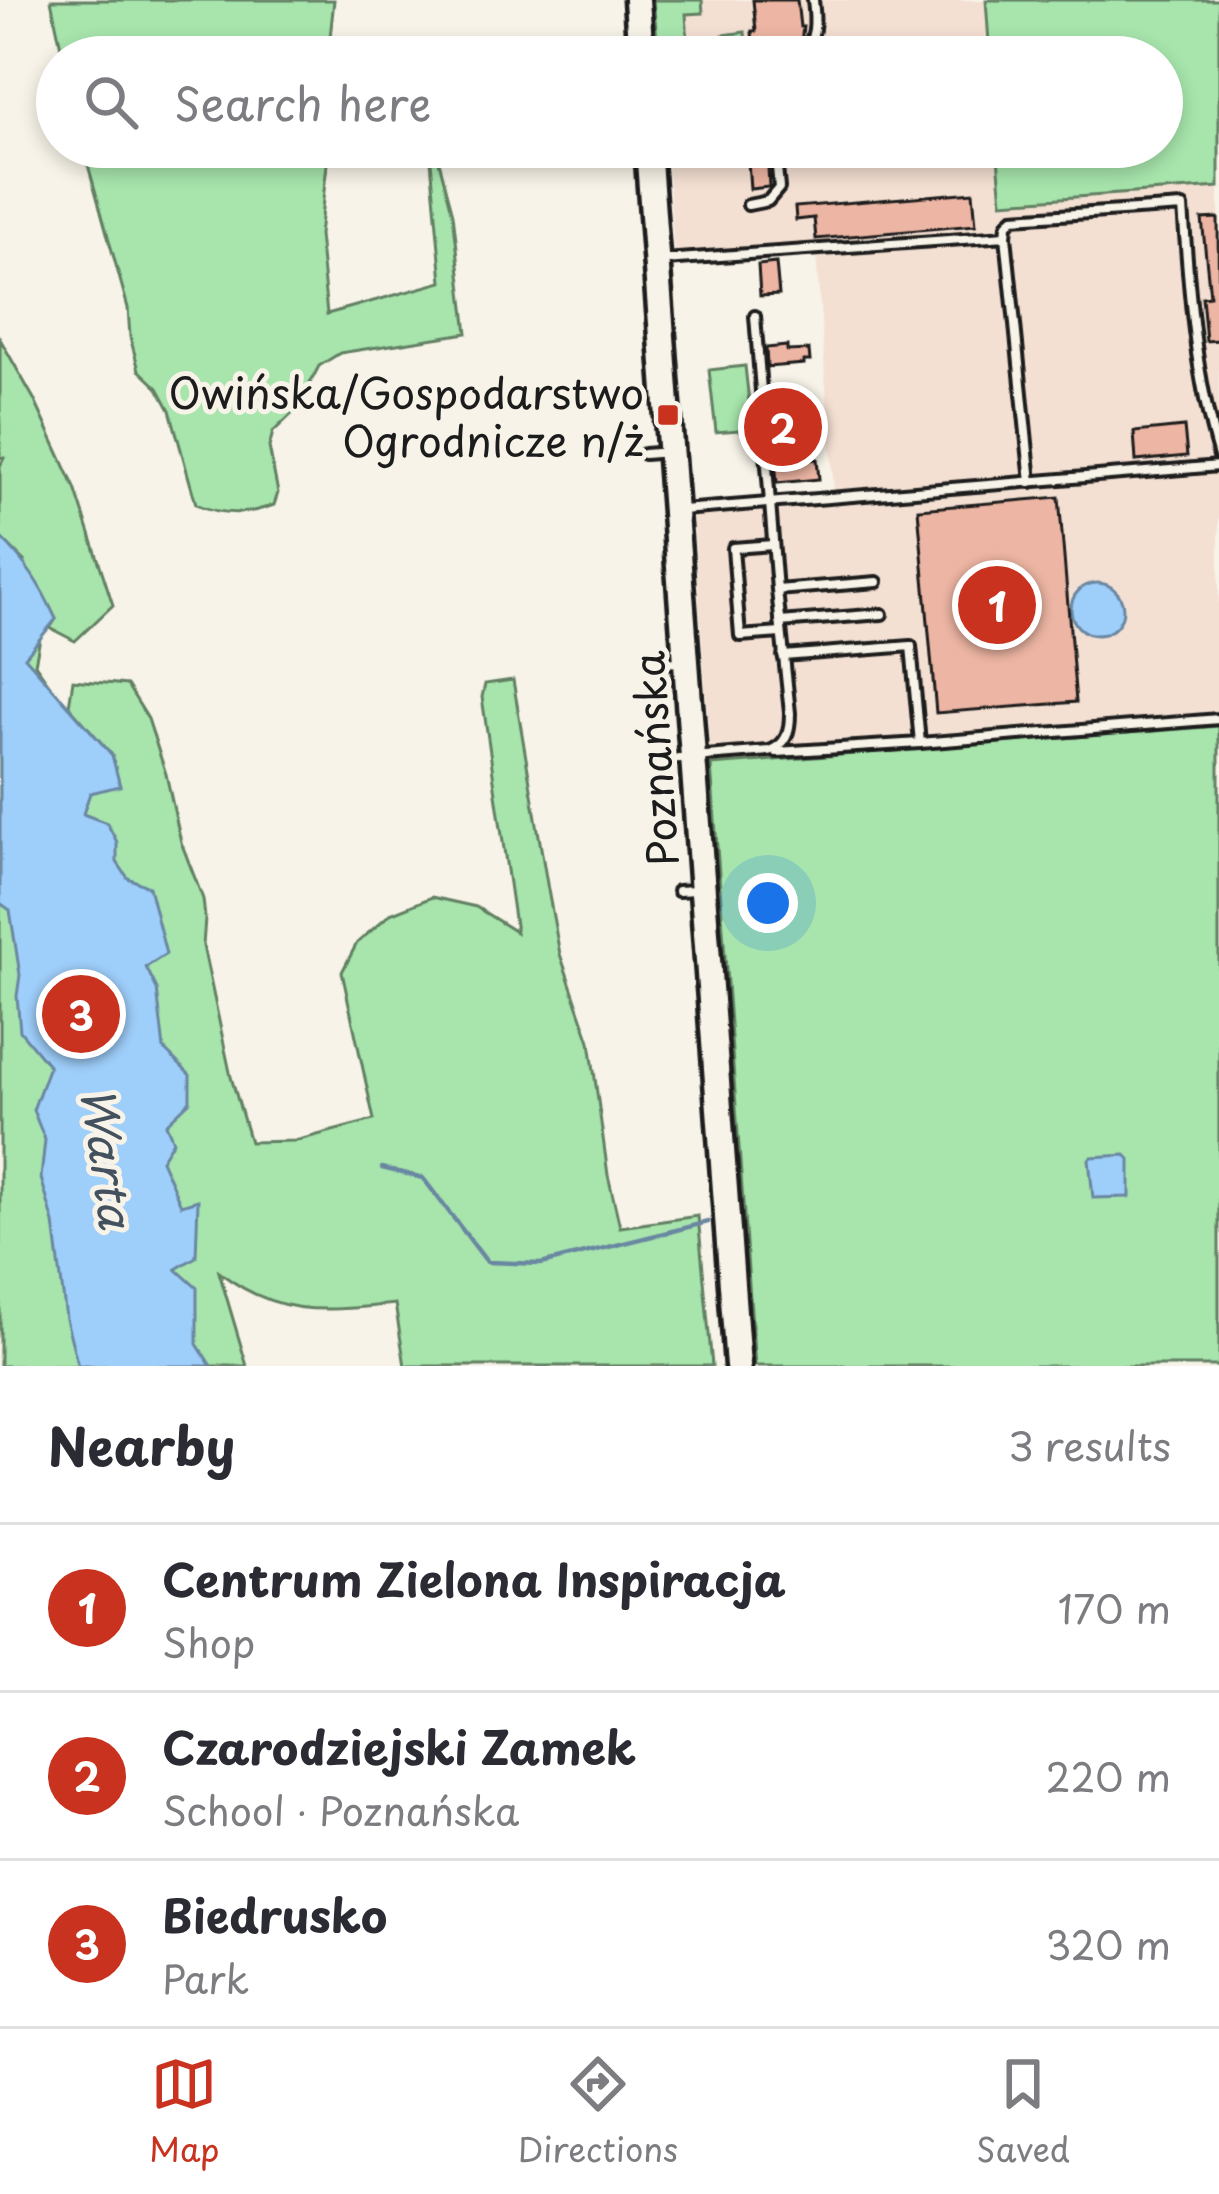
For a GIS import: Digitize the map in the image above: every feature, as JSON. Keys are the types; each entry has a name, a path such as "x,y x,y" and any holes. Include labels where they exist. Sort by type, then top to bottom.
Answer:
{"main road":[{"path":"637,0 640,36"},
{"name":"Poznańska","path":"649,168 675,510 674,662 681,759 738,1366"}],"lane":[{"path":"813,0 814,36"},
{"path":"748,205 768,201 779,188 777,168"},
{"path":"1030,482 1006,236 1013,218 1183,206 1192,330 1219,457"},
{"path":"656,260 1006,236"},
{"path":"755,316 790,724 784,742 769,752"},
{"path":"644,454 670,452"},
{"path":"675,510 1219,466"},
{"path":"773,545 733,548 740,636 882,614"},
{"path":"777,590 877,582"},
{"path":"783,656 911,646 920,743"},
{"path":"681,759 1219,719"}],"shaded area":[{"path":"655,0 986,0 989,36 658,36"},
{"path":"668,168 999,168 1003,201 1219,187 1219,726 711,765 693,517 1176,477 1176,463 834,492 816,255 675,266"}],"green space":[{"path":"51,0 334,0 330,36 59,36"},
{"path":"653,0 702,0 703,13 686,14 688,36 657,36"},
{"path":"986,0 1219,0 1219,187 1002,202 999,168 1183,168 1183,36 989,36"},
{"path":"89,168 327,168 319,235 327,314 442,282 432,168 441,168 453,214 467,333 340,353 319,366 296,410 273,432 269,447 278,493 274,505 235,513 196,504 170,410 158,388 139,370 128,308"},
{"path":"0,339 75,488 113,605 75,641 50,628 56,619 47,602 35,664 118,781 112,755 69,706 73,680 127,685 148,719 181,842 203,899 203,946 250,1142 295,1141 374,1120 342,972 357,943 390,914 432,897 476,907 516,932 482,697 485,684 513,680 560,954 590,1041 620,1227 698,1216 712,1366 405,1366 395,1304 303,1308 262,1297 219,1272 247,1366 211,1366 199,1349 200,1366 0,1366 0,553 25,562 0,537 4,458 0,457"},
{"path":"745,366 752,429 716,432 709,370"},
{"path":"1219,726 1219,1366 755,1366 711,765"}],"water":[{"name":"Warta","path":"0,537 32,575 56,619 25,657 112,755 120,786 90,793 83,814 107,823 117,842 117,862 128,878 149,887 166,954 146,967 157,989 164,1049 190,1075 190,1101 166,1124 173,1141 161,1160 181,1205 198,1200 196,1257 176,1269 197,1288 197,1344 211,1366 78,1366 66,1319 54,1223 41,1178 45,1140 33,1110 49,1066 20,1031 20,975 10,910 0,903"},
{"path":"1097,583 1115,591 1123,609 1115,627 1097,635 1079,627 1071,609 1079,591"},
{"path":"1126,1155 1130,1159 1130,1197 1093,1198 1089,1159"}],"building":[{"path":"753,0 797,0 802,36 752,36"},
{"path":"748,168 768,168 769,187 750,189"},
{"path":"973,192 976,225 816,239 814,218 796,220 795,207"},
{"path":"1218,218 1219,340 1206,341 1202,297 1210,296 1202,219"},
{"path":"776,263 779,295 760,296 758,265"},
{"path":"787,346 787,351 809,350 810,361 767,367 766,348"},
{"path":"793,398 799,461 817,459 819,479 777,483 770,400"},
{"path":"1184,427 1187,456 1136,461 1134,432"},
{"path":"1059,497 1076,702 936,713 918,509"}],"waterway":[{"path":"382,1168 423,1178 487,1262 541,1264 708,1222"}],"place":[{"name":"Owińska/Gospodarstwo Ogrodnicze n/ż","path":"668,415"},
{"name":"Czarodziejski Zamek","path":"783,427"},
{"name":"Centrum Zielona Inspiracja","path":"997,605"},
{"name":"Biedrusko","path":"81,1014"}]}
